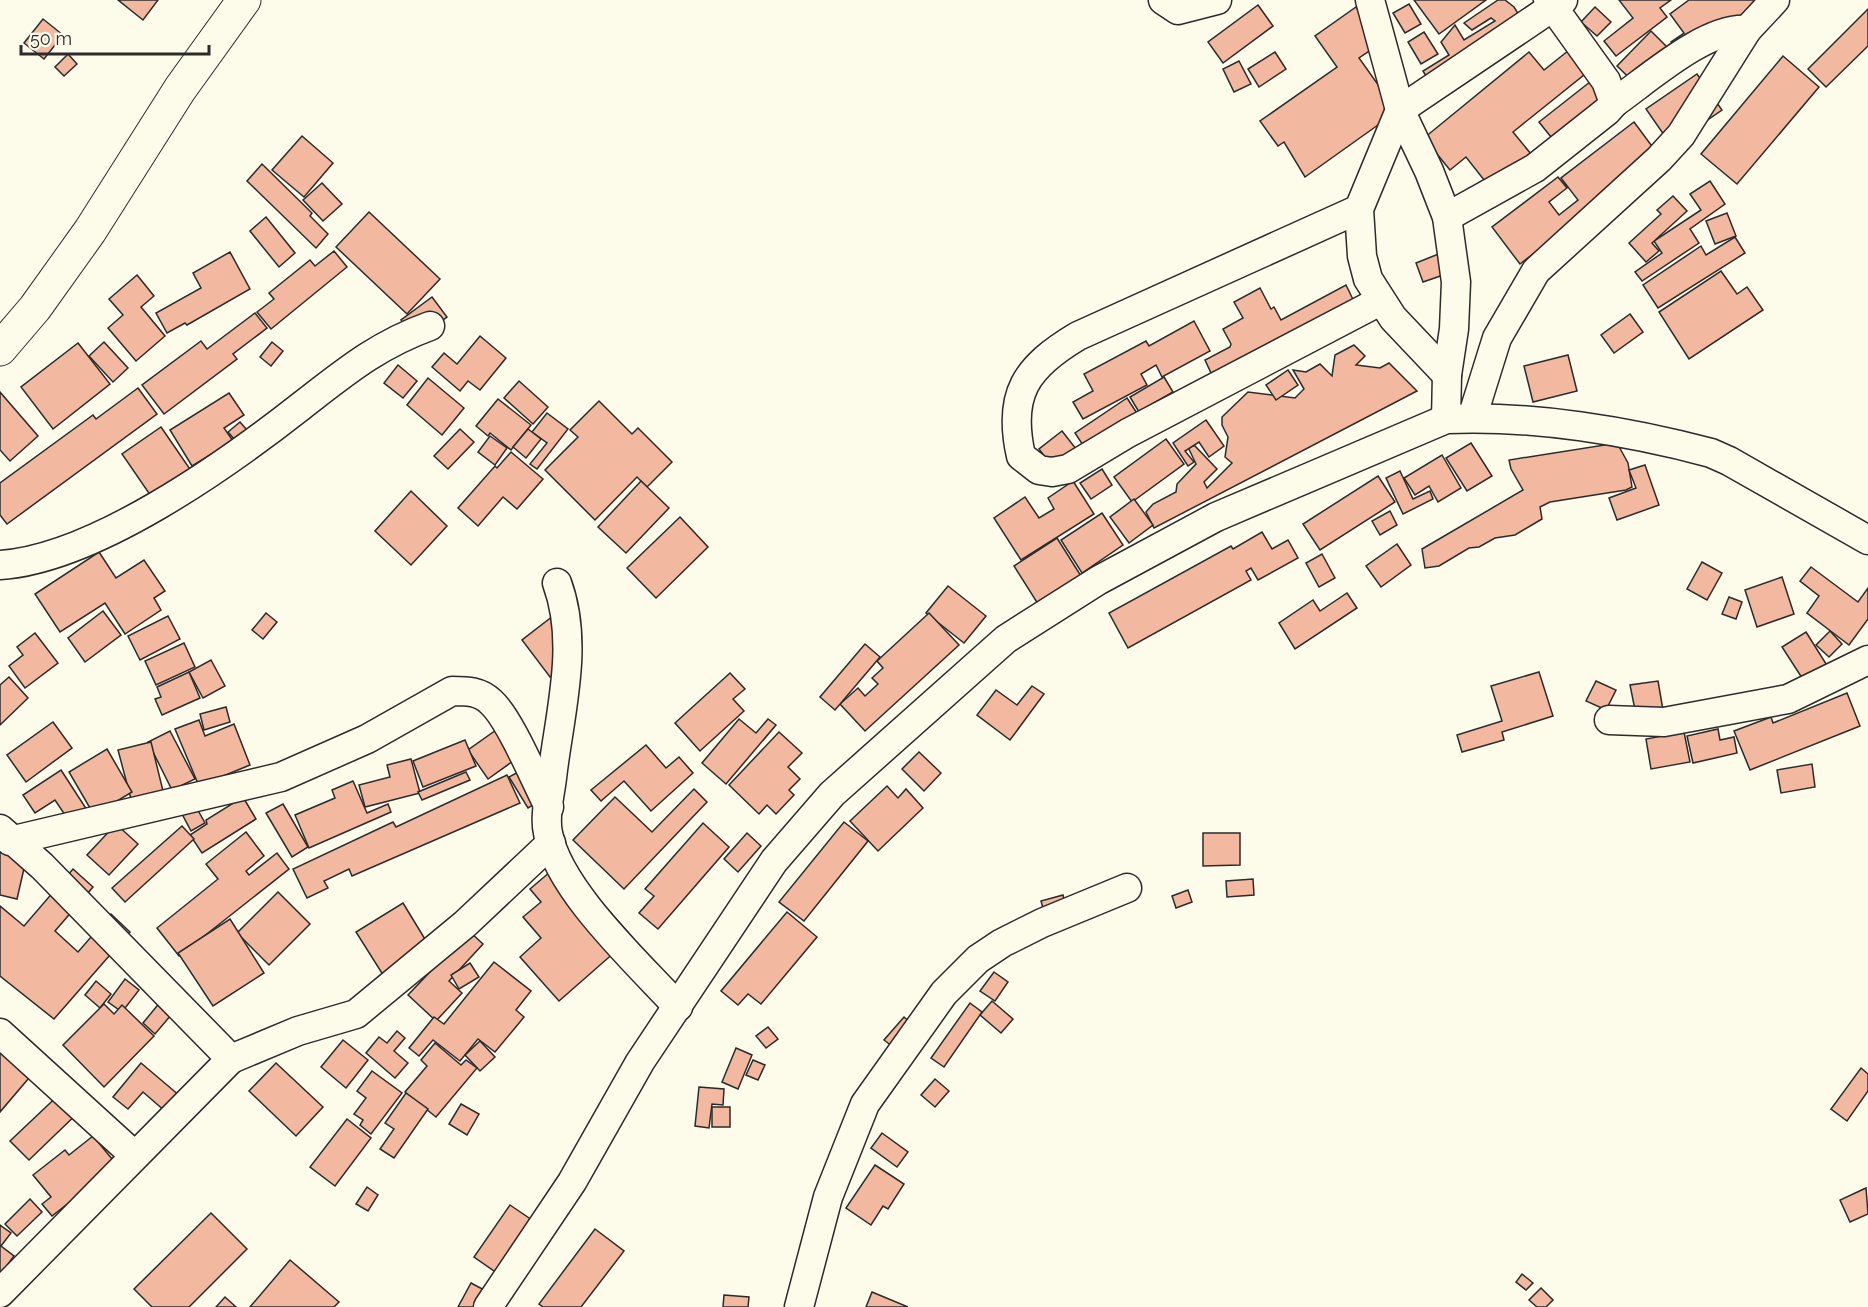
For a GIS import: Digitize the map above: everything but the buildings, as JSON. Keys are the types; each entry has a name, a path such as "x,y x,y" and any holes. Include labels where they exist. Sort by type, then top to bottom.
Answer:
{"main road":[{"path":"0,349 35,308 90,231 180,89 244,0"}],"street":[{"path":"1163,0 1178,10 1216,0"},
{"path":"1370,0 1400,110 1429,171 1447,217 1456,282 1454,329 1447,375 1459,419"},
{"path":"1459,419 1497,338 1536,271 1659,159 1681,135 1747,30 1771,1"},
{"path":"1447,375 1407,336 1380,301 1368,279 1362,256 1359,209 1400,110 1555,2 1606,81 1614,104"},
{"path":"1447,217 1535,168 1614,104 1701,42 1730,29 1747,30"},
{"path":"1359,209 1078,336 1055,350 1026,379 1019,399 1017,433 1021,456 1039,470 1052,472 1068,469 1128,433 1380,301"},
{"path":"0,579 13,564 95,538 170,496 216,468 365,356 404,335 430,326"},
{"path":"488,1307 572,1182 640,1062 774,861 832,794 1006,639 1100,580 1216,517 1459,419 1594,429 1711,453 1730,461 1868,540"},
{"path":"557,583 567,619 568,658 547,831 563,872 590,909 678,1007"},
{"path":"1609,720 1664,722 1788,699 1868,660"},
{"path":"5,835 281,777 367,740 452,691 468,690 492,703 511,732 549,807"},
{"path":"5,835 42,866 231,1059"},
{"path":"0,1293 231,1059 298,1031 356,1014 465,924 551,843"},
{"path":"799,1307 831,1187 865,1104 944,993 978,959 1002,943 1042,923 1127,888"},
{"path":"0,1033 134,1155"}]}
